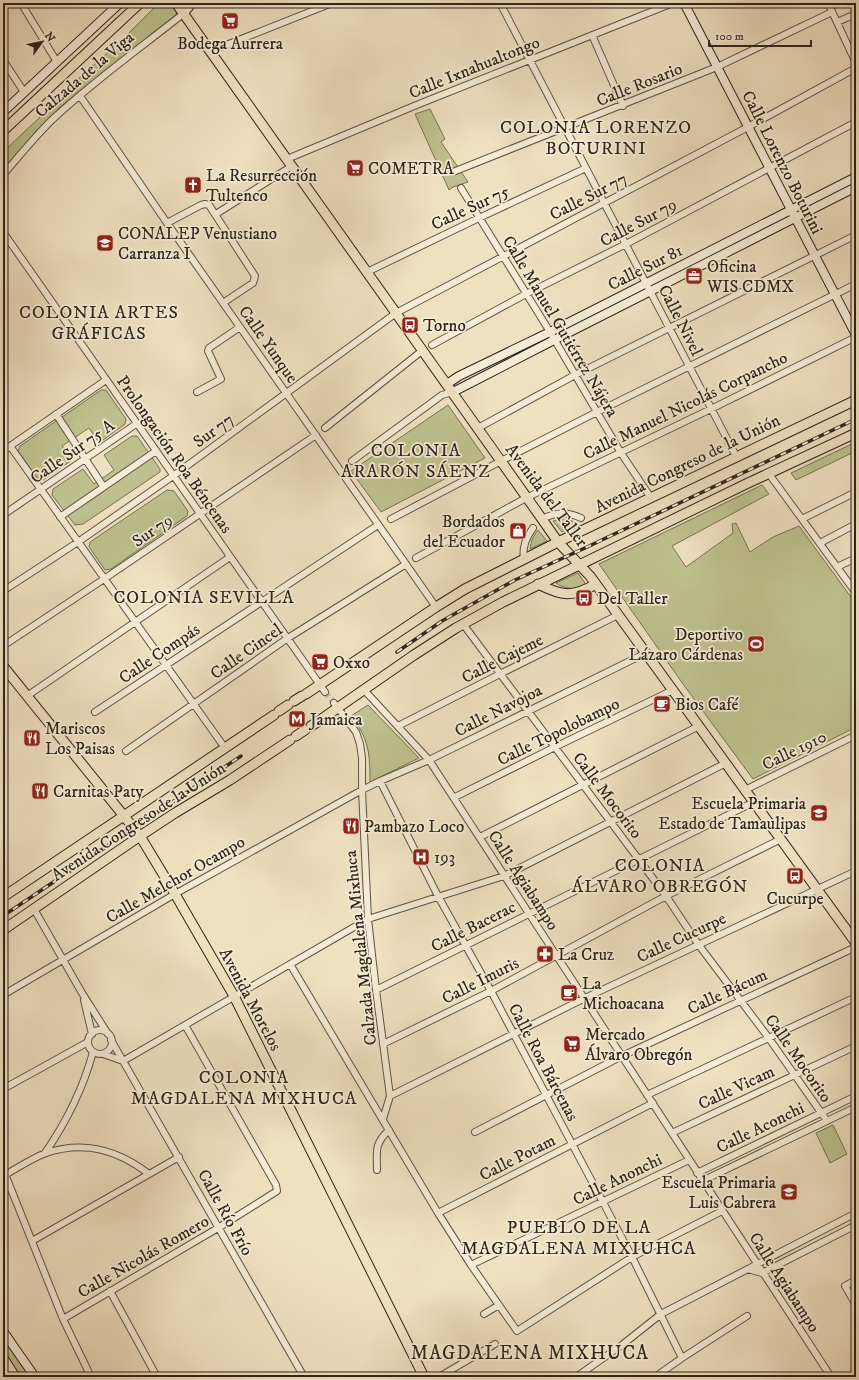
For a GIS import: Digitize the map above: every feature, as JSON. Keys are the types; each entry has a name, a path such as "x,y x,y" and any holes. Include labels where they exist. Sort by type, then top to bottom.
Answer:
{"highway":[{"path":"3,1360 14,1377"}],"main road":[{"name":"Calzada de la Viga","path":"3,132 140,3"},
{"name":"Avenida del Taller","path":"176,3 453,392 526,498 558,542 580,564 596,584 856,943"},
{"name":"Avenida Congreso de la Unión","path":"3,898 276,713 298,699 322,688 436,607 465,589 558,542 856,400"},
{"name":"Avenida Congreso de la Unión","path":"3,930 140,836 230,780 314,724 336,705 364,690 463,624 538,584 856,433"},
{"path":"538,584 557,592 573,594 581,592 596,584"},
{"name":"Avenida Morelos","path":"3,666 140,836 179,892 234,996 424,1377"}],"street":[{"path":"21,3 57,62"},
{"name":"Calzada de la Viga","path":"3,112 120,3"},
{"name":"Calzada de la Viga","path":"3,175 41,130 80,96 183,14 191,3"},
{"path":"210,51 332,3"},
{"name":"Calle Nivel","path":"500,3 737,458"},
{"name":"Calle Ixnahualtongo","path":"216,214 289,162 419,104 673,3"},
{"name":"Calle Lorenzo Boturini","path":"684,3 856,336"},
{"path":"828,3 856,64"},
{"name":"Calle Rosario","path":"453,172 566,129 717,67 832,12"},
{"path":"837,22 856,14"},
{"path":"592,35 623,106"},
{"path":"3,60 24,92"},
{"name":"Calle Sur 77","path":"396,313 748,127 856,68"},
{"name":"Calle Yunque","path":"80,96 286,394 436,607"},
{"name":"Calle Sur 79","path":"432,345 526,294 626,244 856,122"},
{"name":"Calle Sur 75","path":"367,272 586,168"},
{"name":"Calle Sur 81","path":"447,384 460,376 856,177"},
{"name":"Calle Sur 81","path":"453,392 856,187"},
{"name":"Calle Manuel Gutiérrez Nájera","path":"461,188 550,332 621,453 651,498"},
{"path":"167,223 203,204 209,205 216,214 255,276 252,283 223,303"},
{"name":"Prolongación Roa Béncenas","path":"3,232 322,688"},
{"path":"478,428 575,375 856,235"},
{"path":"391,519 597,412 856,284"},
{"name":"Sur 77","path":"3,591 78,542 173,476 396,313"},
{"path":"196,392 221,379 208,349 240,327"},
{"name":"Calle Manuel Nicolás Corpancho","path":"526,498 712,409 856,336"},
{"path":"325,428 423,350"},
{"path":"3,451 106,380"},
{"path":"442,394 447,384"},
{"path":"352,461 442,394 453,392"},
{"path":"56,414 103,486"},
{"name":"Calle Sur 75 A","path":"3,515 136,424"},
{"name":"Sur 79","path":"3,646 316,435"},
{"path":"10,446 225,748"},
{"path":"60,516 156,451"},
{"path":"769,474 856,592"},
{"path":"802,519 856,492"},
{"path":"416,558 526,498"},
{"path":"542,519 552,514 564,513 581,518"},
{"path":"820,543 856,524"},
{"name":"Calle Compás","path":"96,712 378,525"},
{"path":"524,560 523,552 525,542 533,528"},
{"path":"27,696 230,557"},
{"path":"837,568 856,558"},
{"name":"Calle Cincel","path":"126,751 288,638 406,564"},
{"name":"Calle Cajeme","path":"398,726 618,615"},
{"name":"Calle Mocorito","path":"463,624 666,896 698,944 768,1037 827,1121"},
{"name":"Calle Navojoa","path":"362,790 429,760 527,710 646,653"},
{"name":"Calle Agiabampo","path":"364,690 429,760 455,797 504,876 557,955 697,1173 831,1377"},
{"name":"Calle Topolobampo","path":"455,797 554,747 673,690"},
{"name":"Calzada Magdalena Mixhuca","path":"336,705 356,732 362,758 368,919 390,1096 383,1119"},
{"path":"480,837 699,726"},
{"name":"Calle 1910","path":"745,790 856,735"},
{"path":"88,1042 93,1052 123,1061 368,919 504,876 726,763"},
{"name":"Calle Roa Bárcenas","path":"380,781 438,896 491,991 632,1257 682,1358"},
{"name":"Calle Melchor Ocampo","path":"3,995 179,892 362,790"},
{"name":"Calle Bacerac","path":"376,990 754,802"},
{"name":"Calle Imuris","path":"383,1044 491,991 666,896 781,839"},
{"name":"Calle Cucurpe","path":"390,1096 585,998 856,871"},
{"name":"Calle Río Frío","path":"34,909 82,993 110,1037 304,1377"},
{"name":"Calle Bácum","path":"475,1132 622,1056 856,947"},
{"path":"290,964 438,1213 471,1265 517,1331 632,1257 722,1211"},
{"name":"Calle Río Frío","path":"82,993 92,1034"},
{"path":"647,1095 856,996"},
{"name":"Calle Nicolás Romero","path":"63,1319 218,1228 277,1191 276,1186 185,1025"},
{"path":"3,1090 88,1042 92,1034 100,1031 110,1037 110,1048 103,1054"},
{"name":"Calle Vicam","path":"672,1132 856,1046"},
{"path":"45,1153 63,1126 75,1103 84,1083 93,1052"},
{"name":"Calle Aconchi","path":"697,1173 856,1096"},
{"name":"Calle Potam","path":"438,1213 653,1103"},
{"name":"Calle Aconchi","path":"702,1180 856,1107"},
{"path":"377,1170 377,1144 380,1138 389,1130"},
{"path":"91,1377 63,1319 4,1173 45,1153 63,1148 81,1147 100,1149 118,1154 149,1174"},
{"path":"32,1241 179,1157"},
{"name":"Calle Anonchi","path":"471,1265 689,1160"},
{"path":"577,1377 622,1345 661,1314 856,1213"},
{"path":"748,1269 762,1273 853,1227 846,1219"},
{"path":"856,1280 845,1286 856,1305"},
{"path":"110,1291 157,1377"},
{"path":"484,1314 499,1305"},
{"path":"655,1377 747,1316"},
{"path":"3,1331 35,1377"},
{"path":"439,1377 495,1344"}],"green space":[{"path":"159,3 171,3 177,14 59,108 3,171 3,152 67,89 124,38"},
{"path":"430,109 445,139 441,142 468,182 453,187 449,190 415,114"},
{"path":"101,390 106,390 126,419 125,424 99,443 89,428 62,446 72,460 43,480 38,479 18,451 20,446"},
{"path":"448,405 485,458 381,512 351,471"},
{"path":"132,436 137,436 160,469 160,472 83,524 75,525 52,495 53,489 83,469 94,484 114,470 104,455"},
{"path":"856,442 856,451 796,480 791,473"},
{"name":"Deportivo Lázaro Cárdenas","path":"762,485 769,494 672,546 686,567 733,533 732,524 736,523 750,552 773,537 799,526 856,604 856,727 753,779 683,684 599,564"},
{"path":"167,490 174,491 188,511 187,516 111,569 105,570 89,547 90,542"},
{"path":"562,519 570,520 577,524 562,532 553,521"},
{"path":"538,530 547,541 530,549 532,539"},
{"path":"578,573 587,586 571,588 563,587 556,583"},
{"path":"368,705 419,758 370,782 370,763 365,739 351,716"},
{"path":"833,1125 847,1154 830,1163 816,1133"},
{"path":"3,1338 30,1377 21,1377 3,1351"}],"tunnel":[{"path":"325,692 334,703"}],"railway":[{"path":"397,652 442,621 515,580 856,419"},
{"path":"3,916 241,756"}],"place":[{"name":"Bodega Aurrera","path":"230,21"},
{"name":"COMETRA","path":"355,168"},
{"name":"La Resurrección Tultenco","path":"193,185"},
{"name":"CONALEP Venustiano Carranza I","path":"105,243"},
{"name":"Oficina WIS CDMX","path":"694,276"},
{"name":"Torno","path":"410,325"},
{"name":"Bordados del Ecuador","path":"518,531"},
{"name":"Del Taller","path":"584,598"},
{"name":"Deportivo Lázaro Cárdenas","path":"756,644"},
{"name":"Oxxo","path":"320,662"},
{"name":"Bios Café","path":"662,704"},
{"name":"Jamaica","path":"297,719"},
{"name":"Mariscos Los Paisas","path":"32,738"},
{"name":"Carnitas Paty","path":"40,791"},
{"name":"Escuela Primaria Estado de Tamaulipas","path":"819,813"},
{"name":"Pambazo Loco","path":"351,826"},
{"name":"193","path":"421,857"},
{"name":"Cucurpe","path":"795,876"},
{"name":"La Cruz","path":"545,954"},
{"name":"La Michoacana","path":"569,993"},
{"name":"Mercado Álvaro Obregón","path":"572,1044"},
{"name":"Escuela Primaria Luis Cabrera","path":"789,1192"}],"district":[{"name":"COLONIA LORENZO BOTURINI","path":"596,137"},
{"name":"COLONIA ARTES GRÁFICAS","path":"99,322"},
{"name":"COLONIA ARARÓN SÁENZ","path":"416,460"},
{"name":"COLONIA SEVILLA","path":"204,597"},
{"name":"COLONIA ÁLVARO OBREGÓN","path":"660,875"},
{"name":"COLONIA MAGDALENA MIXHUCA","path":"244,1087"},
{"name":"PUEBLO DE LA MAGDALENA MIXIUHCA","path":"579,1237"},
{"name":"MAGDALENA MIXHUCA","path":"530,1352"}]}
